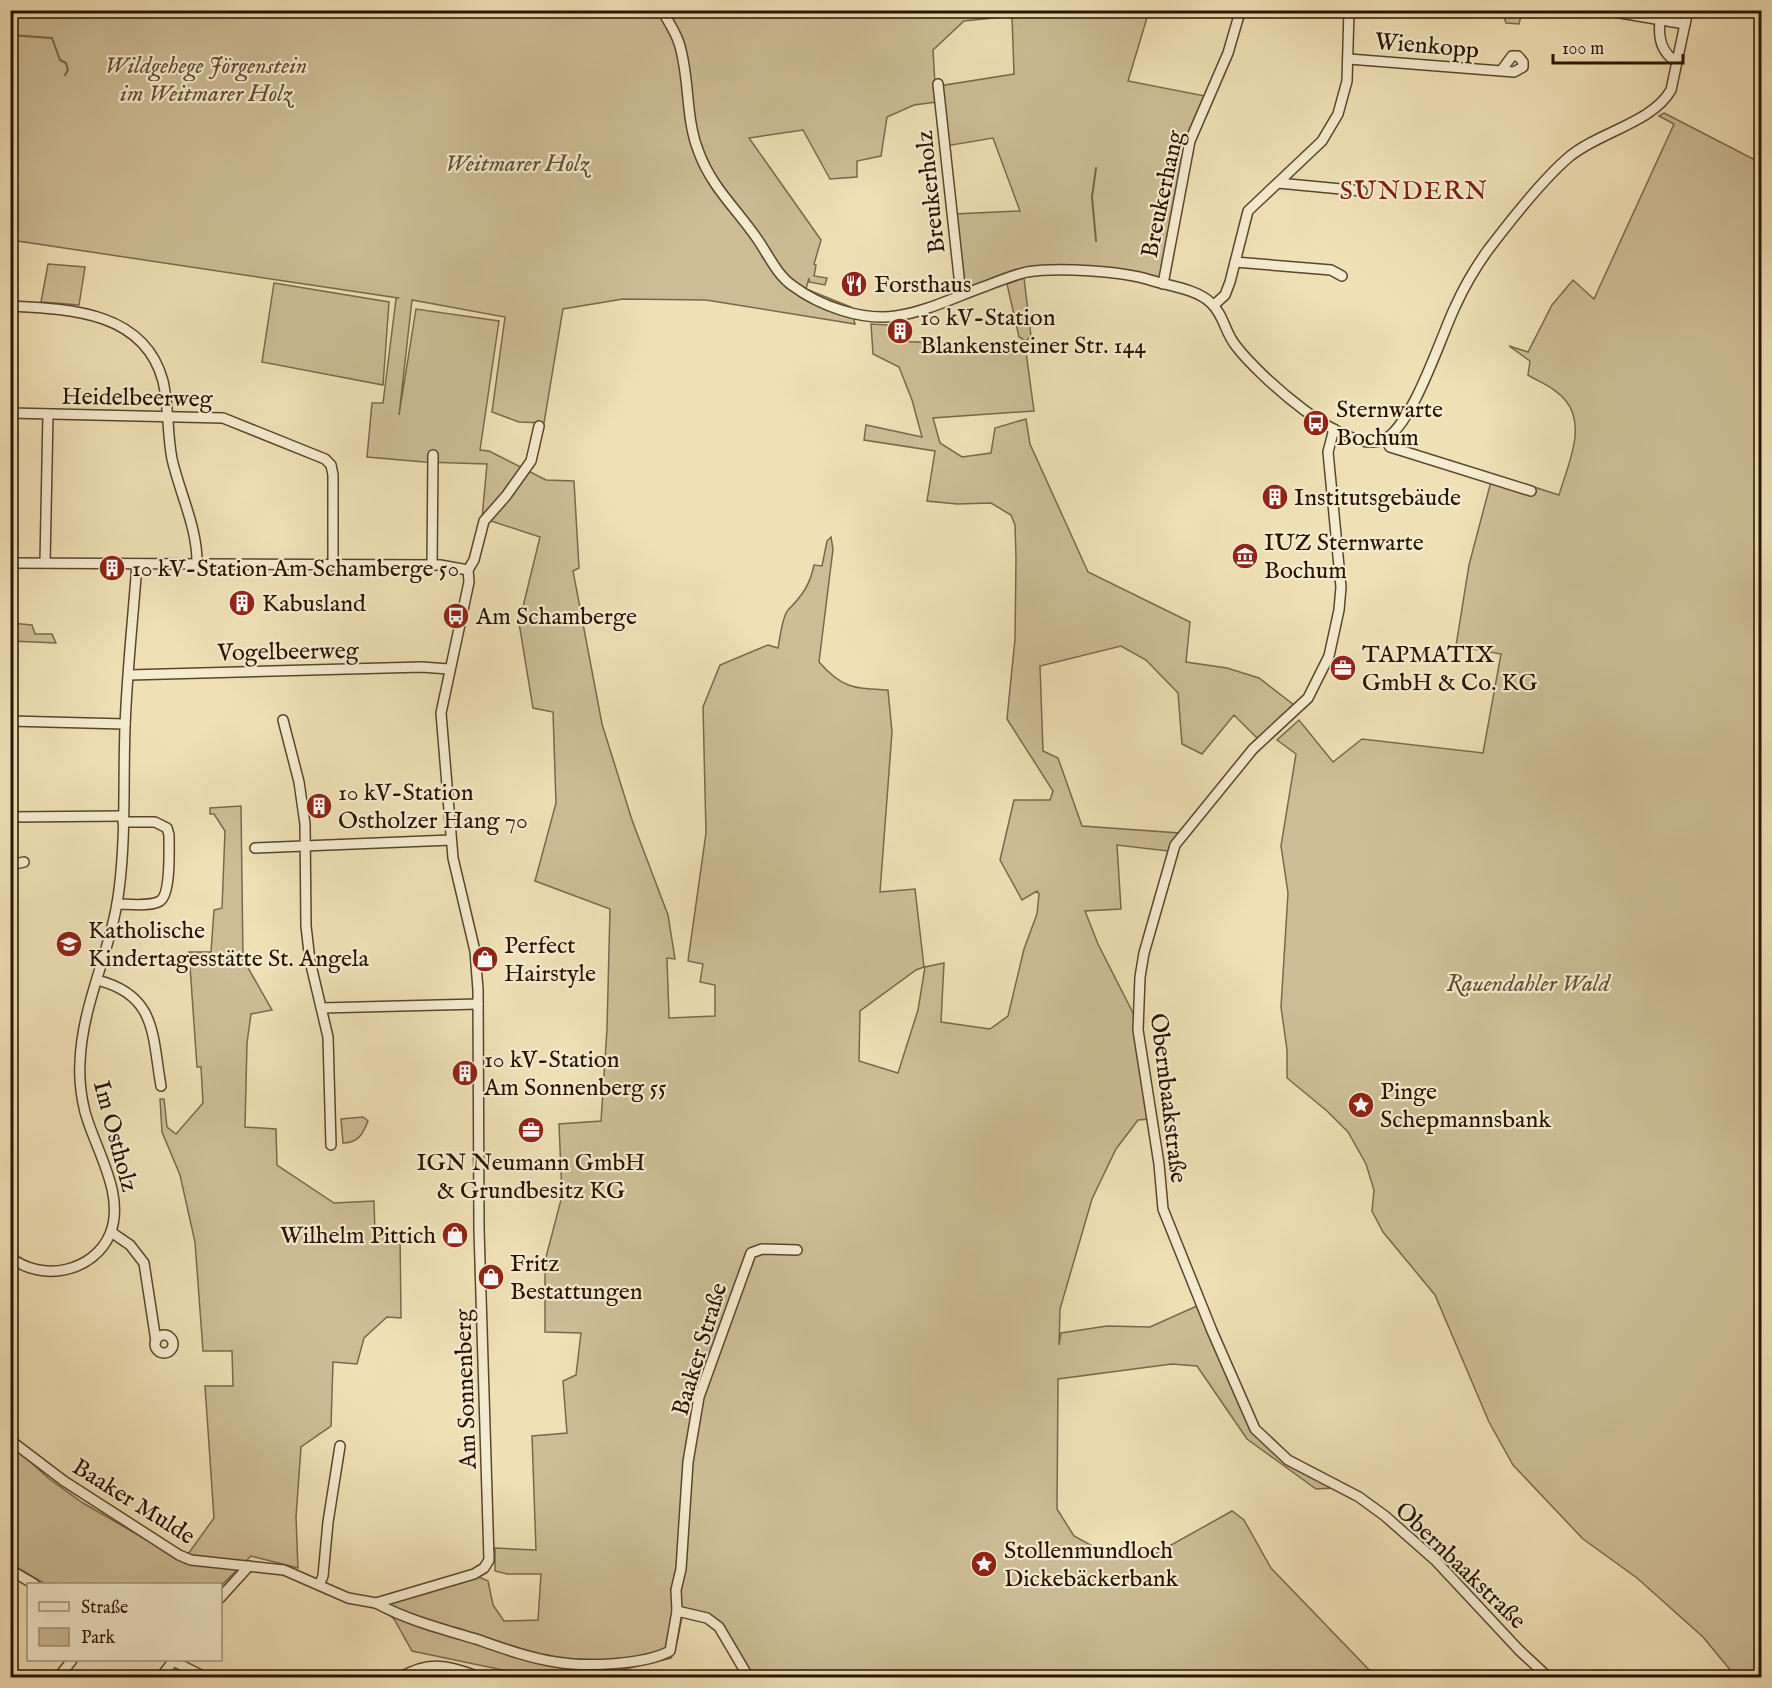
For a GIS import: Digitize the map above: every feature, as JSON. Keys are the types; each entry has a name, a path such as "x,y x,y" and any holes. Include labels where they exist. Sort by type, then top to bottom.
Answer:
{"street":[{"path":"662,10 678,41 695,141 704,167 718,192 790,285 840,309 873,317 896,316 1024,273 1040,271 1129,275 1163,284 1208,299 1221,315 1230,338 1260,373 1334,429 1355,441 1368,444 1385,440 1401,423 1416,396 1461,294 1489,248 1568,158 1592,142 1654,110 1662,103 1671,90 1688,10"},
{"path":"1214,305 1224,294 1248,211 1315,148 1330,130 1344,97 1349,59 1349,10"},
{"path":"1603,10 1685,24"},
{"name":"Breukerhang","path":"1163,284 1190,141 1228,53 1240,12"},
{"path":"1660,21 1659,40 1665,51 1677,62"},
{"name":"Wienkopp","path":"1349,59 1501,71"},
{"name":"Breukerholz","path":"938,84 960,295"},
{"path":"1278,183 1362,191"},
{"path":"1235,262 1331,270 1342,276"},
{"path":"10,306 78,310 100,317 123,330 143,347 162,381 173,460 195,535 197,565"},
{"name":"Heidelbeerweg","path":"10,413 226,419 327,461 333,475 333,566"},
{"path":"45,563 48,414"},
{"name":"Am Sonnenberg","path":"249,1566 284,1570 320,1583 348,1598 376,1603 474,1574 487,1564 490,1556 480,1238 478,1004 475,951 451,840 441,712 448,669 469,582 468,570 474,560 484,521 506,496 531,461 539,426"},
{"name":"Obernbaakstraße","path":"1334,429 1328,452 1341,587 1339,610 1329,656 1308,698 1248,756 1175,845 1144,953 1139,988 1138,1030 1159,1164 1163,1209 1207,1320 1256,1430 1288,1460 1359,1497 1385,1516 1448,1573 1520,1650 1550,1677"},
{"path":"1385,440 1390,447 1512,489 1531,491"},
{"path":"432,566 434,455"},
{"path":"10,563 456,566 468,570"},
{"name":"Im Ostholz","path":"111,1232 114,1221 113,1198 84,1110 80,1080 83,1033 117,904 123,819 125,724 137,564"},
{"name":"Vogelbeerweg","path":"129,675 423,667 448,669"},
{"path":"283,720 299,782 307,846 308,943 328,1037 332,1145"},
{"path":"10,721 125,724"},
{"path":"10,817 123,819 155,822 167,828 169,836 167,891 162,899 156,903 117,904"},
{"path":"255,848 451,840"},
{"path":"10,865 24,862"},
{"path":"98,980 128,991 144,1008 161,1086"},
{"path":"322,1008 478,1004"},
{"path":"10,1257 35,1269 71,1269 96,1254 111,1232 130,1245 144,1263 156,1341"},
{"name":"Baaker Straße","path":"376,1603 392,1612 540,1659 587,1664 659,1657 670,1651 677,1611 676,1590 681,1569 684,1504 699,1397 751,1253 762,1249 796,1250"},
{"name":"Baaker Mulde","path":"10,1440 64,1481 179,1555 191,1560 249,1566"},
{"path":"320,1583 324,1576 328,1522 340,1446"},
{"path":"222,1596 249,1566"},
{"path":"10,1570 31,1583"},
{"path":"677,1611 712,1621 719,1627 748,1677"},
{"path":"58,1677 70,1661"},
{"path":"160,1677 173,1661"},
{"path":"176,1661 207,1677"},
{"path":"399,1677 415,1668 435,1664 483,1677"}],"green space":[{"path":"1464,10 1462,17 1404,13 1404,11"},
{"path":"10,11 1149,11 1128,81 1205,96 1183,163 1163,275 1160,279 1058,265 1022,268 963,290 954,214 1020,211 993,138 946,146 939,86 1014,74 1012,16 964,21 933,50 936,102 914,105 887,117 881,156 857,161 857,177 830,179 803,130 749,138 821,240 814,264 816,265 814,276 827,278 825,285 809,282 809,278 806,289 851,307 855,324 706,300 623,299 563,309 544,423 519,422 492,412 505,317 412,300 399,415 416,309 499,321 480,450 489,451 546,480 574,481 579,568 573,571 602,724 632,820 668,915 675,959 667,958 669,1018 715,1016 715,985 700,982 703,964 688,961 706,833 703,707 720,665 768,645 778,648 786,613 805,590 814,565 822,566 827,541 831,537 833,549 819,662 827,671 849,685 866,689 888,690 892,732 880,892 915,889 924,967 916,970 860,1011 859,1061 898,1073 918,1010 925,967 944,963 941,1022 990,1029 1008,1016 1024,949 1037,914 1039,894 1037,891 1022,900 1000,860 1014,800 1050,800 1053,791 1007,719 1015,639 1015,525 1011,515 991,503 957,504 927,501 935,451 864,440 866,425 922,437 912,400 899,367 873,354 871,324 888,325 893,341 990,345 994,355 1026,352 1034,411 933,418 940,443 962,457 991,453 995,428 1026,419 1030,444 1088,572 1190,622 1186,662 1227,668 1259,678 1294,705 1258,739 1234,715 1202,754 1182,744 1178,693 1146,660 1121,646 1040,666 1043,751 1058,758 1082,826 1179,833 1168,851 1117,845 1121,909 1085,911 1098,944 1134,1015 1150,1119 1138,1120 1116,1149 1092,1199 1060,1309 1059,1345 1061,1333 1107,1326 1150,1327 1199,1305 1253,1430 1333,1488 1316,1489 1247,1439 1197,1366 1172,1364 1058,1379 1057,1509 1074,1536 1105,1553 1148,1558 1232,1511 1244,1520 1271,1568 1376,1677 754,1677 721,1623 685,1608 671,1658 613,1672 536,1677 412,1651 394,1619 375,1601 470,1573 488,1581 493,1605 504,1621 538,1620 541,1574 507,1574 495,1571 495,1548 536,1550 532,1436 567,1433 563,1381 576,1375 581,1333 545,1332 545,1261 562,1196 559,1124 601,1121 607,1029 610,909 535,881 556,803 553,712 533,708 519,623 540,537 482,518 487,464 367,457 372,403 383,403 396,299 398,298 11,240"},
{"path":"1502,11 1522,11 1519,24 1506,23"},
{"name":"Rauendahler Wald","path":"1664,113 1761,163 1761,1677 1736,1677 1703,1637 1637,1578 1583,1539 1513,1465 1489,1422 1435,1295 1383,1232 1372,1211 1374,1190 1366,1164 1348,1132 1327,1111 1287,1078 1287,1050 1281,1007 1288,893 1281,846 1296,754 1277,740 1299,720 1333,762 1362,739 1483,753 1501,654 1456,646 1469,565 1493,474 1559,495 1575,435 1572,411 1566,401 1553,389 1528,375 1530,361 1509,346 1528,352 1552,305 1573,280 1594,299 1674,124 1659,116"},
{"path":"48,264 85,267 79,305 41,302"},
{"path":"1024,278 1031,336 1026,341 1019,337 1007,284"},
{"path":"274,283 389,302 383,385 262,362"},
{"path":"11,623 32,625 35,634 52,634 56,643 11,641"},
{"path":"241,806 243,959 272,1010 251,1014 247,1043 245,1127 276,1129 277,1165 334,1203 374,1201 375,1234 400,1233 401,1318 387,1317 364,1338 357,1364 333,1362 331,1426 301,1447 296,1517 298,1568 251,1556 222,1585 222,1583 43,1583 11,1564 10,1443 48,1478 83,1503 183,1561 214,1518 205,1386 233,1386 232,1351 203,1351 195,1242 180,1175 162,1132 160,1099 164,1099 167,1127 176,1134 203,1103 201,1067 197,1067 189,952 211,952 214,910 222,908 225,831 214,814 210,814 210,808"},
{"path":"363,1117 368,1121 362,1134 353,1141 343,1143 341,1119"}],"waterway":[{"path":"10,35 52,38 60,60 66,63 68,70 65,75"},
{"path":"1096,168 1092,197 1096,241"}],"place":[{"name":"Forsthaus","path":"854,284"},
{"name":"10 kV-Station Blankensteiner Str. 144","path":"900,331"},
{"name":"Sternwarte Bochum","path":"1316,423"},
{"name":"Institutsgebäude","path":"1275,497"},
{"name":"IUZ Sternwarte Bochum","path":"1245,556"},
{"name":"10 kV-Station Am Schamberge 50","path":"112,568"},
{"name":"Kabusland","path":"242,603"},
{"name":"Am Schamberge","path":"456,616"},
{"name":"TAPMATIX GmbH & Co. KG","path":"1343,668"},
{"name":"10 kV-Station Ostholzer Hang 70","path":"319,806"},
{"name":"Katholische Kindertagesstätte St. Angela","path":"69,944"},
{"name":"Perfect Hairstyle","path":"485,959"},
{"name":"10 kV-Station Am Sonnenberg 55","path":"465,1073"},
{"name":"Pinge Schepmannsbank","path":"1361,1105"},
{"name":"IGN Neumann GmbH & Grundbesitz KG","path":"531,1130"},
{"name":"Wilhelm Pittich","path":"455,1235"},
{"name":"Fritz Bestattungen","path":"491,1277"},
{"name":"Stollenmundloch Dickebäckerbank","path":"984,1564"}],"district":[{"name":"SUNDERN","path":"1414,190"}],"park label":[{"name":"Wildgehege Jörgenstein im Weitmarer Holz","path":"206,79"},
{"name":"Weitmarer Holz","path":"517,163"}]}
